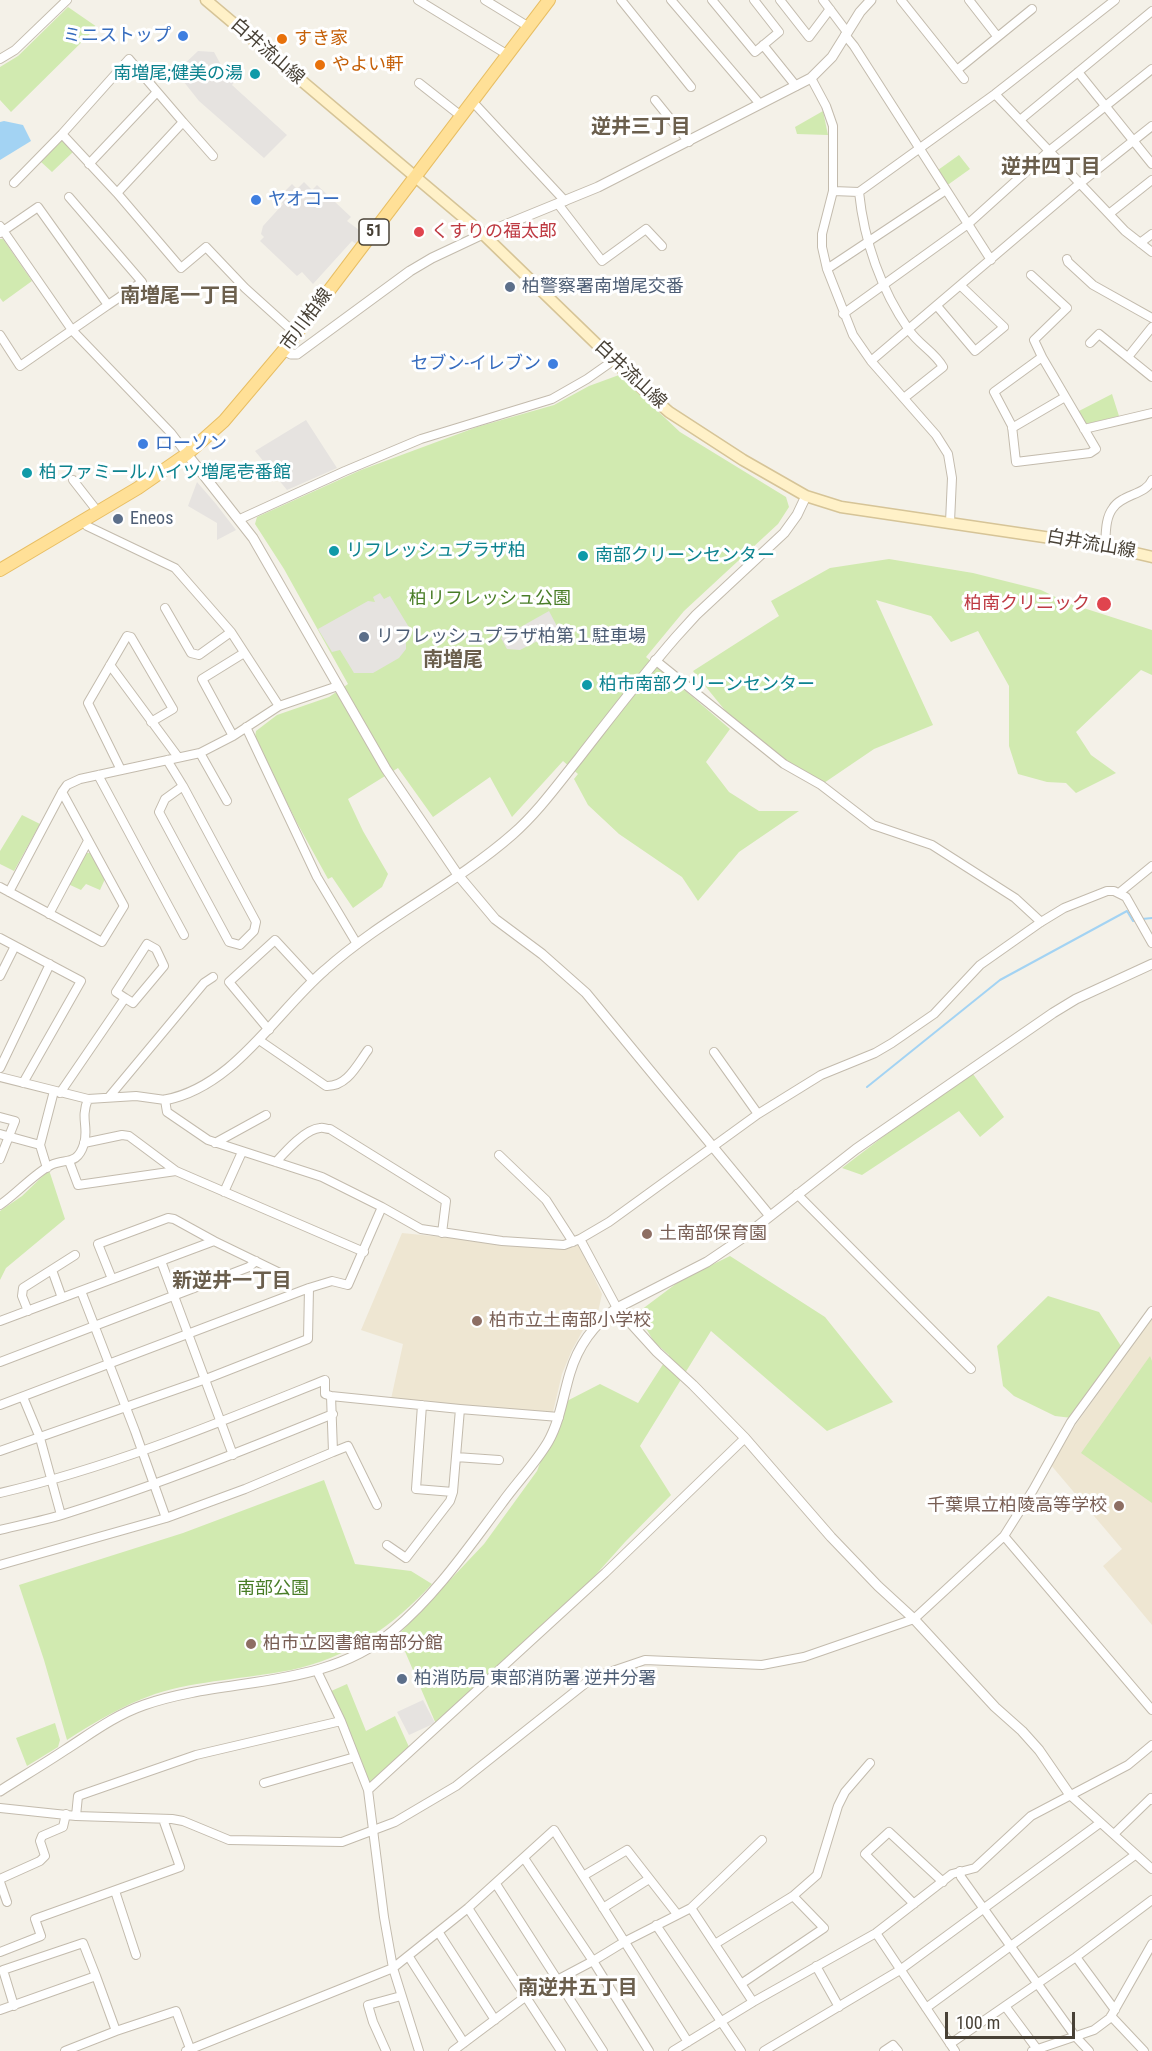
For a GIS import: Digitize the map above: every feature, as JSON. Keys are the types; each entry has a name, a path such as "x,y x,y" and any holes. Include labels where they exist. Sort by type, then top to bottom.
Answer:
{"main road":[{"name":"白井流山線","path":"206,0 483,234 647,393 682,422 743,460 806,496 860,511 950,522 1105,546 1152,557"},
{"name":"市川柏線","path":"1,567 138,488 187,454 224,421 284,350 548,0"}],"street":[{"path":"0,59 15,50 67,0"},
{"path":"418,0 508,55"},
{"path":"485,0 529,27"},
{"path":"621,0 691,87"},
{"path":"671,0 760,104"},
{"path":"712,0 755,52 779,32 753,0"},
{"path":"780,0 809,37 830,9"},
{"path":"823,0 991,260"},
{"path":"901,0 964,79"},
{"path":"969,0 997,36"},
{"path":"833,191 859,192 995,94 1114,0"},
{"path":"284,350 297,354 410,271 483,234 598,187 811,78 832,57 866,2"},
{"path":"957,70 1032,9"},
{"path":"1020,120 1149,14 1152,25"},
{"path":"763,45 796,86"},
{"path":"14,183 62,134 129,59 213,156"},
{"path":"843,314 968,224 1049,151 1152,69"},
{"path":"1078,72 1152,164"},
{"path":"811,78 826,106 833,126 833,191 822,234 827,270 853,335 871,361 936,435 948,454 952,478 950,522"},
{"path":"419,83 461,116"},
{"path":"89,164 157,92"},
{"path":"995,94 1108,214 1152,252"},
{"path":"656,100 689,142"},
{"path":"472,101 561,203 602,261 646,229 662,246"},
{"path":"117,193 183,122"},
{"path":"871,361 1079,184 1152,126"},
{"path":"62,134 117,193 181,268 206,247 245,288 296,334"},
{"path":"1108,214 1152,180"},
{"path":"827,270 946,190"},
{"path":"859,192 869,243 884,285 909,331 937,357 944,367 903,398"},
{"path":"0,335 20,366 142,282 69,197"},
{"path":"108,305 38,207 1,230 72,330 171,433 240,519 267,560 386,770 458,875 495,919 542,954 586,993 770,1216"},
{"path":"1140,243 1152,234"},
{"path":"1067,259 1093,285 1152,318"},
{"path":"1031,275 1067,309 1034,340 1096,449 1090,453 1016,462 1012,428 994,392 1042,357"},
{"path":"937,306 975,351 1004,327 961,285"},
{"path":"1128,357 1152,327"},
{"path":"1090,343 1099,334 1152,377"},
{"path":"240,519 421,439 552,399 614,360"},
{"path":"1012,428 1065,397"},
{"path":"1084,429 1152,413"},
{"path":"73,480 98,512"},
{"path":"1105,546 1109,515 1113,507 1128,495 1145,489 1152,480"},
{"path":"0,1077 88,1099 135,1096 165,1100 186,1093 216,1076 259,1040 313,981 357,944 458,875 513,834 530,818 655,660 696,615 783,533 797,515 806,496"},
{"path":"83,521 87,526 175,568 231,632 279,706"},
{"path":"165,608 191,654 199,655 231,632"},
{"path":"121,770 87,703 127,636 131,637 173,709 151,722"},
{"path":"233,736 202,679 244,654"},
{"path":"655,660 784,764 821,785 873,825 932,845 1015,898 1041,922"},
{"path":"110,665 178,758"},
{"path":"9,892 67,785 80,779 200,753 233,736 279,706 338,686"},
{"path":"246,727 317,877 357,944"},
{"path":"200,753 227,801"},
{"path":"167,760 183,786 256,922 254,931 240,945 229,942 159,812 165,800 183,786"},
{"path":"98,775 184,935"},
{"path":"0,886 102,942 124,906 62,792"},
{"path":"49,914 88,841"},
{"path":"1119,893 1152,866"},
{"path":"165,1100 167,1112 208,1140 322,1177 421,1229 564,1245 609,1222 758,1114 820,1075 875,1053 892,1043 934,1014 980,965 1041,922 1085,899 1107,891 1126,897 1152,943"},
{"path":"0,938 81,981 23,1083"},
{"path":"269,1030 229,982 275,940 313,981"},
{"path":"147,944 156,949 164,966 133,1003 125,998 116,992 147,944"},
{"path":"0,976 15,946"},
{"path":"0,1068 50,964"},
{"path":"0,1791 102,1725 142,1705 182,1694 269,1681 316,1671 363,1651 390,1634 410,1617 444,1580 535,1463 559,1417 570,1373 580,1349 603,1318 617,1308 707,1262 741,1239 856,1149 1045,1018 1076,999 1152,964"},
{"path":"109,1097 204,983 213,977"},
{"path":"47,1168 40,1145 57,1092 125,998"},
{"path":"259,1040 326,1086 344,1083 368,1050"},
{"path":"714,1052 758,1114"},
{"path":"0,1205 53,1164 77,1157 86,1133 83,1115 88,1099"},
{"path":"215,1143 266,1115"},
{"path":"0,1116 15,1121 0,1159"},
{"path":"276,1162 292,1145 309,1132 319,1128 330,1130 446,1201 442,1233"},
{"path":"0,1134 40,1145"},
{"path":"84,1143 122,1135 129,1136 176,1171 364,1252"},
{"path":"224,1192 242,1152"},
{"path":"499,1155 546,1200 576,1240 617,1308 657,1352 745,1438 831,1537 878,1586 914,1619 995,1707 1022,1731 1039,1750 1070,1795 1152,1869"},
{"path":"69,1161 78,1185 176,1171"},
{"path":"797,1194 971,1369"},
{"path":"0,1405 309,1288 332,1281 348,1285 382,1207"},
{"path":"112,1279 98,1244 168,1218 280,1273"},
{"path":"0,1321 214,1240"},
{"path":"28,1311 22,1296 23,1288 75,1255"},
{"path":"161,1261 233,1455"},
{"path":"0,1362 249,1267 256,1261"},
{"path":"52,1270 62,1298"},
{"path":"0,1451 206,1379 308,1339 309,1288"},
{"path":"81,1291 166,1518"},
{"path":"0,1808 76,1816 183,1821 230,1840 342,1842 395,1822 456,1786 592,1677 645,1660 762,1665 804,1657 914,1619 1004,1536 1071,1422 1152,1311"},
{"path":"0,1493 52,1480 142,1452 325,1380 325,1394 331,1396 460,1410 559,1417"},
{"path":"331,1396 333,1452"},
{"path":"23,1397 40,1438 61,1515"},
{"path":"422,1405 416,1489 453,1492"},
{"path":"387,1545 406,1558 450,1501 453,1492 460,1410"},
{"path":"0,1530 61,1515 154,1485 333,1414"},
{"path":"368,1790 605,1573 745,1438"},
{"path":"0,1565 166,1518 348,1446 377,1505"},
{"path":"456,1457 499,1460"},
{"path":"1004,1536 1152,1710"},
{"path":"316,1671 340,1721 368,1790 384,1917 393,1968 419,2051"},
{"path":"76,1816 78,1796 196,1755 340,1721"},
{"path":"672,2051 753,2002 876,1933 952,1874 975,1868 1031,1816 1128,1765 1152,1745"},
{"path":"264,1783 355,1757"},
{"path":"715,1944 793,1896 817,1875 838,1806 845,1792 870,1763"},
{"path":"1114,1834 1150,1798 1152,1800"},
{"path":"7,1902 0,1880 40,1861 45,1856 40,1841 42,1836 63,1827 66,1814"},
{"path":"0,1952 41,1936 35,1919 180,1867 163,1819"},
{"path":"764,2051 900,1970 1100,1823"},
{"path":"65,2051 176,2011 189,2050 393,1968 439,1933 554,1830 688,2042"},
{"path":"914,1904 865,1854 889,1832 943,1882"},
{"path":"453,2051 525,1997 691,1908 762,1840"},
{"path":"583,1876 627,1850 677,1914"},
{"path":"926,2008 1135,1855"},
{"path":"524,1858 593,1961 649,2051"},
{"path":"960,1871 961,1877 1037,1984 1089,2051"},
{"path":"603,1908 649,1879"},
{"path":"496,1884 603,2051"},
{"path":"115,1890 136,1955"},
{"path":"741,1984 824,1928 793,1896"},
{"path":"876,1933 953,2048 1005,2006 1152,1900"},
{"path":"468,1908 561,2051"},
{"path":"691,1908 753,2002"},
{"path":"657,1925 741,2051"},
{"path":"439,1933 495,2020"},
{"path":"14,2006 3,1970 83,1943 116,2031"},
{"path":"1005,2006 1035,2050 1094,2030 1113,2013 1152,1944"},
{"path":"1145,1956 1152,1963"},
{"path":"409,1957 464,2043"},
{"path":"1076,1957 1113,2013 1144,2051"},
{"path":"816,1966 839,2007"},
{"path":"0,2010 96,1976"},
{"path":"386,2051 368,2005 401,1996"},
{"path":"884,2051 893,2045 898,2051"}],"shaded area":[{"path":"198,51 214,52 221,65 236,79 232,85 287,135 264,158 199,101 176,72"},
{"path":"304,182 312,190 317,185 351,217 347,221 363,233 356,244 352,241 313,284 302,272 297,276 260,241 264,237 261,234 263,226 283,204 278,198 292,184 297,189"},
{"path":"306,420 337,468 287,490 255,451"},
{"path":"197,482 236,530 217,540 217,523 188,506"},
{"name":"リフレッシュプラザ柏第１駐車場","path":"380,593 384,599 390,596 410,629 403,633 406,649 399,658 373,673 354,673 340,650 332,652 318,629 368,601 375,602 373,597"},
{"path":"549,611 559,630 520,650 507,649 501,638"},
{"name":"柏市立土南部小学校","path":"402,1233 563,1249 579,1245 602,1294 598,1312 583,1330 562,1374 553,1412 546,1414 391,1399 403,1344 361,1330"},
{"name":"千葉県立柏陵高等学校","path":"1152,1317 1152,1625 1103,1566 1122,1549 1050,1464"},
{"path":"423,1700 435,1723 409,1735 397,1712"}],"green space":[{"path":"68,7 97,27 11,112 0,100 0,67 18,56"},
{"path":"823,111 828,135 797,134 795,127"},
{"path":"59,141 63,141 73,152 52,172 40,161"},
{"path":"959,155 970,169 946,184 938,170"},
{"path":"0,239 3,239 32,281 3,302 0,298"},
{"name":"柏リフレッシュ公園","path":"619,375 680,432 786,497 789,507 778,524 684,611 646,657 730,729 706,762 729,792 759,811 799,811 739,852 698,901 682,877 619,834 588,805 574,779 578,774 563,761 512,817 490,777 433,817 398,768 348,799 363,831 388,874 382,887 353,908 332,877 328,879 296,821 255,737 256,731 277,715 329,697 348,684 284,569 255,524 257,517 361,470 477,427 554,405 589,386"},
{"path":"1112,394 1119,416 1087,424 1083,422 1077,412"},
{"path":"889,559 973,573 1041,590 1068,603 1152,630 1152,675 1141,670 1076,732 1091,755 1116,773 1076,793 1066,783 1047,782 1018,774 1009,746 1009,686 978,631 951,642 931,616 876,600 933,725 874,749 821,785 741,730 693,671 779,616 771,601 830,568"},
{"path":"22,815 40,824 14,871 0,864 0,851"},
{"path":"84,853 91,853 105,879 100,890 86,884 81,890 68,884"},
{"path":"973,1074 1004,1117 980,1137 959,1111 862,1175 842,1168 934,1098"},
{"path":"49,1170 65,1219 6,1268 0,1280 0,1211 22,1196"},
{"path":"730,1256 825,1317 893,1402 827,1431 711,1331 640,1446 671,1495 583,1589 436,1724 398,1635 484,1544 537,1471 563,1403 600,1384 638,1403 669,1355 654,1342 637,1313 681,1280"},
{"path":"1048,1296 1099,1312 1121,1346 1072,1418 1055,1416 1014,1396 1003,1386 997,1346"},
{"path":"1150,1356 1152,1361 1152,1503 1081,1453"},
{"name":"南部公園","path":"324,1480 355,1564 411,1571 432,1584 385,1627 350,1649 332,1657 291,1670 188,1686 155,1694 109,1714 67,1740 19,1585 183,1533"},
{"path":"347,1684 366,1731 395,1716 409,1747 368,1785 329,1692"},
{"path":"55,1723 60,1740 58,1747 27,1766 16,1738"}],"water":[{"path":"0,122 23,125 31,141 0,160"}],"waterway":[{"path":"867,1087 1000,980 1127,911 1133,921 1136,920"},
{"path":"1142,919 1152,918"}],"place":[{"name":"ミニストップ","path":"183,36"},
{"name":"すき家","path":"282,39"},
{"name":"やよい軒","path":"320,65"},
{"name":"南増尾;健美の湯","path":"255,74"},
{"name":"ヤオコー","path":"256,200"},
{"name":"くすりの福太郎","path":"419,232"},
{"name":"柏警察署南増尾交番","path":"510,287"},
{"name":"セブン-イレブン","path":"553,364"},
{"name":"ローソン","path":"143,444"},
{"name":"柏ファミールハイツ増尾壱番館","path":"27,473"},
{"name":"Eneos","path":"118,519"},
{"name":"リフレッシュプラザ柏","path":"334,551"},
{"name":"南部クリーンセンター","path":"583,556"},
{"name":"柏南クリニック","path":"1104,604"},
{"name":"リフレッシュプラザ柏第１駐車場","path":"364,637"},
{"name":"柏市南部クリーンセンター","path":"587,685"},
{"name":"土南部保育園","path":"647,1234"},
{"name":"柏市立土南部小学校","path":"477,1321"},
{"name":"千葉県立柏陵高等学校","path":"1119,1506"},
{"name":"柏市立図書館南部分館","path":"251,1644"},
{"name":"柏消防局 東部消防署 逆井分署","path":"402,1679"}],"district":[{"name":"逆井三丁目","path":"641,128"},
{"name":"逆井四丁目","path":"1051,168"},
{"name":"南増尾一丁目","path":"180,297"},
{"name":"南増尾","path":"453,661"},
{"name":"新逆井一丁目","path":"232,1282"},
{"name":"南逆井五丁目","path":"578,1989"}]}
